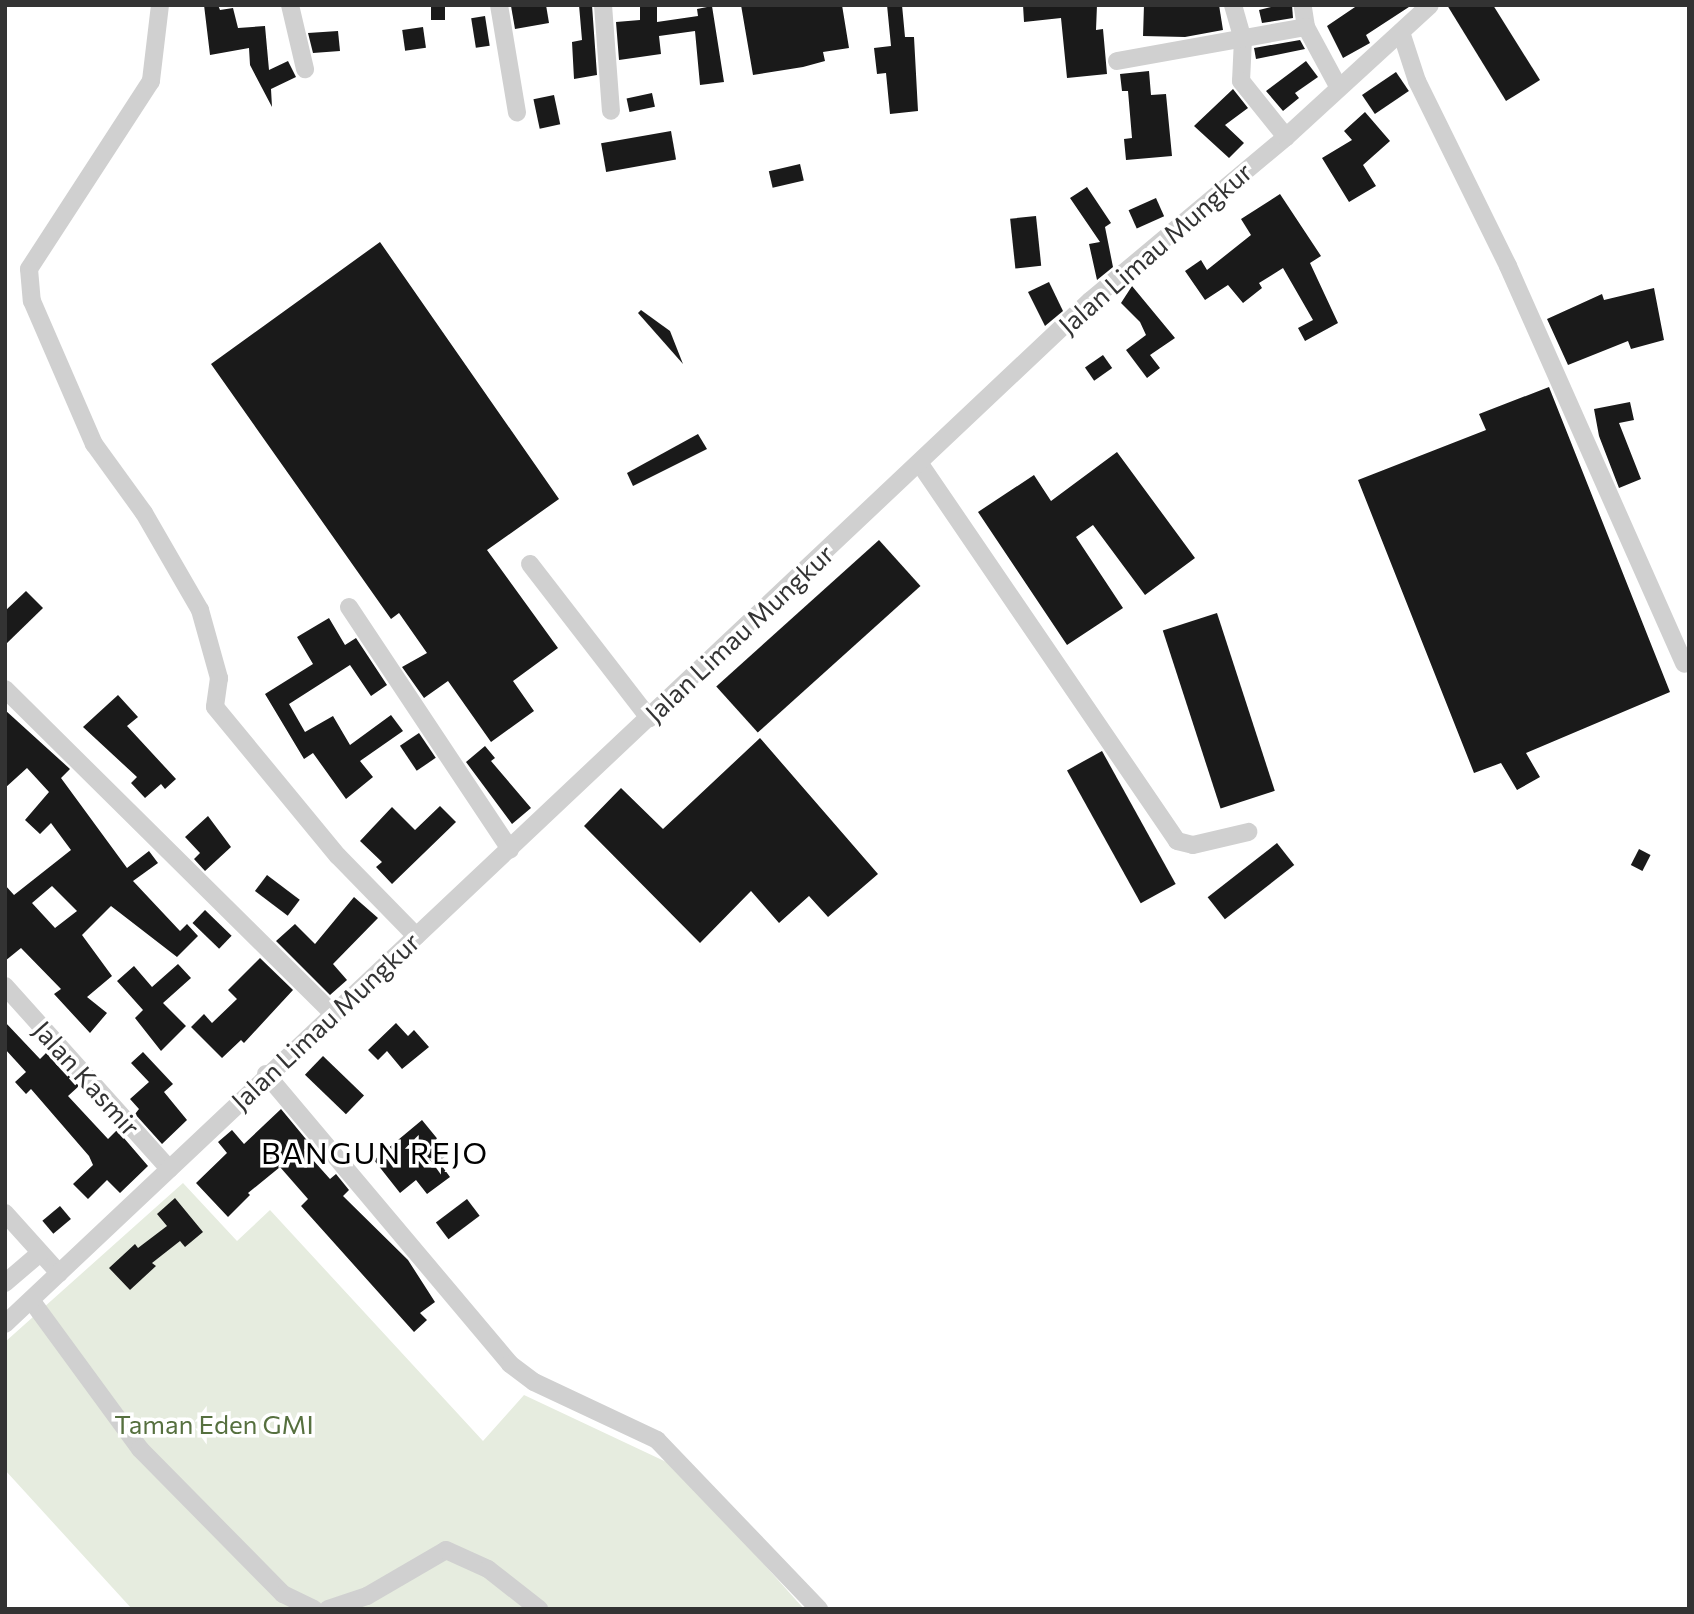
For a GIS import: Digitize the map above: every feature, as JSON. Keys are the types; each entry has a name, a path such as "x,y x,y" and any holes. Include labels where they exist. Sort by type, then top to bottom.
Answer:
{"street":[{"path":"160,5 151,81 29,269 32,301 94,444 141,507 200,610 217,665 215,707 338,856 416,936"},
{"path":"290,5 305,69"},
{"path":"499,5 517,113"},
{"path":"603,5 611,111"},
{"path":"1233,5 1243,39 1241,81 1286,137"},
{"name":"Jalan Limau Mungkur","path":"5,1324 267,1074 920,464 1090,301 1286,137 1430,5"},
{"path":"1303,8 1306,27 1339,88"},
{"path":"1117,61 1306,27"},
{"path":"1401,32 1417,81 1508,266 1684,664"},
{"path":"920,464 1177,841 1193,845 1248,832"},
{"path":"530,564 649,718"},
{"path":"349,607 510,849"},
{"path":"5,689 332,1013"},
{"name":"Jalan Kasmir","path":"5,986 169,1169"},
{"path":"267,1074 510,1364 534,1382 657,1440 819,1609"},
{"path":"5,1213 59,1273"},
{"path":"33,1299 6,1283 40,1252"},
{"path":"22,1269 33,1299 140,1449 284,1594 314,1609"},
{"path":"328,1609 367,1596 446,1550 488,1569 538,1609"}],"green space":[{"name":"Taman Eden GMI","path":"183,1183 237,1241 270,1210 483,1441 524,1395 677,1467 804,1609 132,1609 5,1470 5,1342"}],"building":[{"path":"204,5 218,5 220,10 233,8 238,28 265,26 269,70 288,61 296,77 271,89 272,107 250,65 249,48 210,55"},
{"path":"431,5 445,5 445,20 431,20"},
{"path":"546,5 549,23 515,29 511,6"},
{"path":"579,5 592,5 597,75 574,79 572,42 582,40"},
{"path":"640,5 657,5 657,22 698,16 697,9 712,6 724,82 700,85 695,31 659,36 661,54 619,60 616,22 640,20"},
{"path":"741,5 842,5 849,48 823,52 825,61 753,75"},
{"path":"887,5 902,5 905,37 914,37 918,111 890,114 886,73 877,74 874,48 891,46"},
{"path":"1023,5 1097,5 1096,30 1103,29 1107,74 1067,78 1061,18 1024,22"},
{"path":"1144,5 1219,5 1223,30 1185,37 1143,36"},
{"path":"1292,5 1293,18 1262,23 1259,10"},
{"path":"1358,5 1412,5 1366,35 1370,43 1343,58 1327,26"},
{"path":"1447,5 1493,5 1540,80 1506,101"},
{"path":"485,16 490,46 476,48 471,18"},
{"path":"423,27 426,48 405,51 402,30"},
{"path":"338,31 340,51 313,53 308,33"},
{"path":"1300,40 1305,49 1256,59 1254,48"},
{"path":"1306,61 1318,77 1295,93 1299,98 1283,111 1266,91"},
{"path":"1149,71 1151,95 1166,94 1172,156 1126,160 1124,139 1132,138 1128,91 1122,91 1120,74"},
{"path":"1396,72 1409,91 1375,114 1362,95"},
{"path":"1233,89 1248,108 1225,125 1244,143 1229,158 1194,126"},
{"path":"652,93 655,107 629,112 627,98"},
{"path":"554,95 560,124 540,129 533,99"},
{"path":"1365,112 1390,141 1363,165 1376,186 1349,202 1322,158 1352,140 1344,131"},
{"path":"671,131 676,160 606,172 601,143"},
{"path":"800,164 804,181 773,188 769,171"},
{"path":"1087,187 1111,223 1105,227 1113,267 1097,280 1089,244 1100,242 1070,198"},
{"path":"1280,194 1321,256 1310,263 1338,323 1305,341 1298,328 1313,320 1283,268 1259,283 1262,288 1243,303 1228,285 1205,300 1185,271 1201,260 1207,270 1251,235 1241,219"},
{"path":"1156,198 1164,216 1137,228 1129,210"},
{"path":"1036,216 1041,266 1015,268 1010,219"},
{"path":"380,242 559,499 487,550 558,648 513,681 534,711 491,742 448,681 424,698 402,667 427,653 399,613 391,619 211,364"},
{"path":"1049,282 1063,311 1045,326 1028,292"},
{"path":"1132,286 1175,338 1150,355 1160,368 1147,378 1126,350 1146,335 1140,322 1121,303"},
{"path":"1654,288 1664,340 1631,349 1628,341 1568,365 1547,319 1602,294 1604,300"},
{"path":"641,310 670,331 683,364 638,313"},
{"path":"1103,355 1112,368 1094,381 1085,368"},
{"path":"1549,387 1670,692 1526,753 1540,777 1517,790 1501,763 1474,773 1358,480 1486,430 1479,414"},
{"path":"1630,402 1634,420 1619,423 1641,479 1619,488 1599,436 1594,409"},
{"path":"698,434 707,449 633,486 627,473"},
{"path":"1117,452 1195,558 1145,595 1093,525 1076,537 1123,608 1067,645 978,512 1034,475 1051,501"},
{"path":"879,540 920,586 758,733 716,687"},
{"path":"26,591 43,608 5,645 5,611"},
{"path":"1217,613 1275,791 1221,808 1163,631"},
{"path":"329,618 345,645 356,638 387,685 371,696 350,665 289,704 305,732 333,716 350,745 391,715 403,731 360,761 373,777 346,799 313,753 304,759 265,694 313,664 297,637"},
{"path":"118,695 138,717 127,726 176,779 165,789 161,784 145,798 131,783 137,777 83,727"},
{"path":"5,710 70,769 61,778 127,868 149,851 158,863 133,881 180,931 187,924 198,936 177,957 111,906 82,935 112,976 87,997 107,1013 90,1033 54,994 61,989 21,948 5,961 5,885 14,895 71,850 51,823 40,834 25,820 49,792 27,768 5,788","holes":["52,886 77,911 55,928 32,903"]},
{"path":"419,733 436,758 417,771 400,746"},
{"path":"760,738 878,874 828,917 809,896 779,923 751,891 700,943 584,826 621,788 663,829"},
{"path":"485,746 495,758 491,761 531,808 512,824 466,762"},
{"path":"1102,751 1176,884 1141,903 1067,770"},
{"path":"440,806 456,822 392,884 376,867 382,862 360,841 392,807 415,830"},
{"path":"208,816 231,847 205,871 194,859 200,853 185,837"},
{"path":"1277,843 1294,865 1225,919 1208,897"},
{"path":"1639,849 1651,855 1642,871 1631,865"},
{"path":"267,875 300,900 288,916 255,891"},
{"path":"354,897 378,918 333,964 347,980 330,995 276,941 295,924 315,944"},
{"path":"205,910 232,936 219,949 192,923"},
{"path":"260,958 293,990 244,1043 241,1040 222,1058 191,1027 204,1014 212,1023 237,999 228,990"},
{"path":"178,964 191,978 163,1003 186,1026 161,1051 135,1018 143,1010 117,981 134,966 152,987"},
{"path":"5,1022 40,1059 46,1053 79,1086 68,1096 108,1139 117,1130 148,1166 120,1193 107,1180 88,1199 73,1184 93,1165 89,1156 31,1089 26,1094 15,1082 26,1072 5,1049"},
{"path":"396,1023 408,1036 414,1030 429,1047 402,1069 387,1051 378,1060 368,1050"},
{"path":"143,1052 173,1084 164,1092 187,1120 162,1144 135,1114 139,1109 130,1099 149,1082 131,1063"},
{"path":"323,1056 364,1096 346,1114 305,1075"},
{"path":"281,1109 310,1144 304,1150 330,1179 336,1174 349,1190 343,1196 408,1260 435,1302 420,1313 427,1320 414,1332 301,1206 308,1199 280,1167 248,1193 250,1195 228,1217 196,1183 227,1153 218,1142 232,1130 244,1144"},
{"path":"422,1120 449,1153 439,1162 450,1177 427,1194 416,1180 400,1193 374,1160"},
{"path":"175,1198 203,1232 185,1247 180,1241 152,1263 156,1266 130,1290 109,1268 135,1244 138,1248 167,1226 157,1214"},
{"path":"467,1199 480,1216 448,1239 436,1222"},
{"path":"60,1206 71,1219 53,1234 42,1221"}],"district":[{"name":"BANGUN REJO","path":"375,1152"}]}
